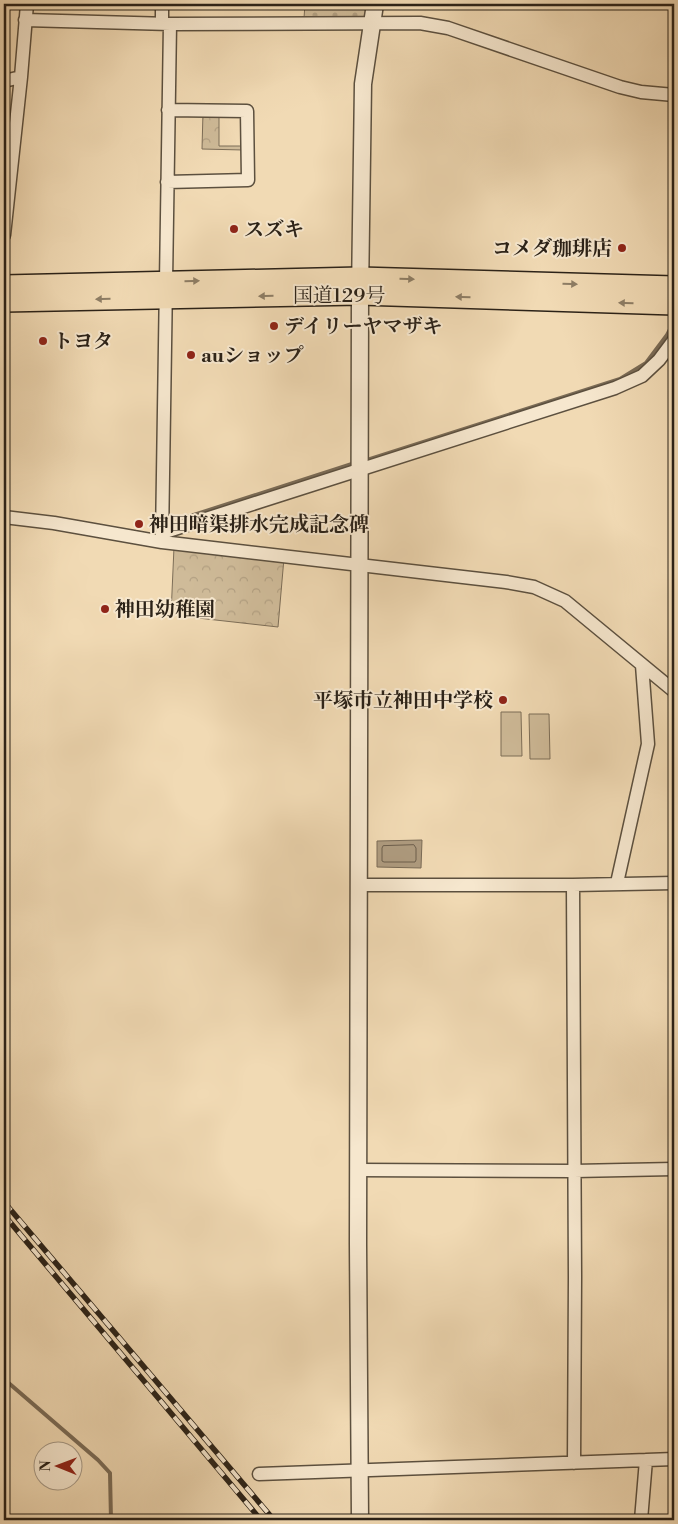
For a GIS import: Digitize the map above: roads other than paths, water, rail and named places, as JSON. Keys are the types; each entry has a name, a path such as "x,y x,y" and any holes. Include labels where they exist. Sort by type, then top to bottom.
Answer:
{"highway":[{"name":"国道129号","path":"4,286 165,289 360,286 674,287"},
{"name":"国道129号","path":"360,286 674,304"},
{"name":"国道129号","path":"4,301 165,289"}],"street":[{"path":"4,235 6,192 21,77 27,4"},
{"path":"162,4 166,23 168,110 162,537"},
{"path":"360,1520 358,1471 358,885 360,286 363,84 375,4"},
{"path":"25,20 166,23 420,23 448,28 620,86 641,92 674,96"},
{"path":"4,81 21,77"},
{"path":"167,182 248,180 247,111 168,110"},
{"path":"162,537 360,470 615,388 642,376 659,360 674,340"},
{"path":"4,517 534,587 565,601 674,691"},
{"path":"617,883 648,744 642,664"},
{"path":"358,885 674,883"},
{"path":"573,885 574,1463"},
{"path":"358,1170 574,1171 674,1169"},
{"path":"259,1474 674,1459"},
{"path":"641,1520 646,1460"}],"water":[{"path":"422,840 421,868 377,867 377,841"}],"waterway":[{"path":"364,461 620,379 646,363 667,335 674,322"},
{"path":"178,520 355,463"},
{"path":"4,1379 98,1460 110,1473 111,1520"}],"railway":[{"path":"4,1202 274,1520"},
{"path":"4,1215 261,1520"}],"place":[{"name":"スズキ","path":"234,229"},
{"name":"コメダ珈琲店","path":"622,248"},
{"name":"デイリーヤマザキ","path":"274,326"},
{"name":"トヨタ","path":"43,341"},
{"name":"auショップ","path":"191,355"},
{"name":"神田暗渠排水完成記念碑","path":"139,524"},
{"name":"神田幼稚園","path":"105,609"},
{"name":"平塚市立神田中学校","path":"503,700"}]}
